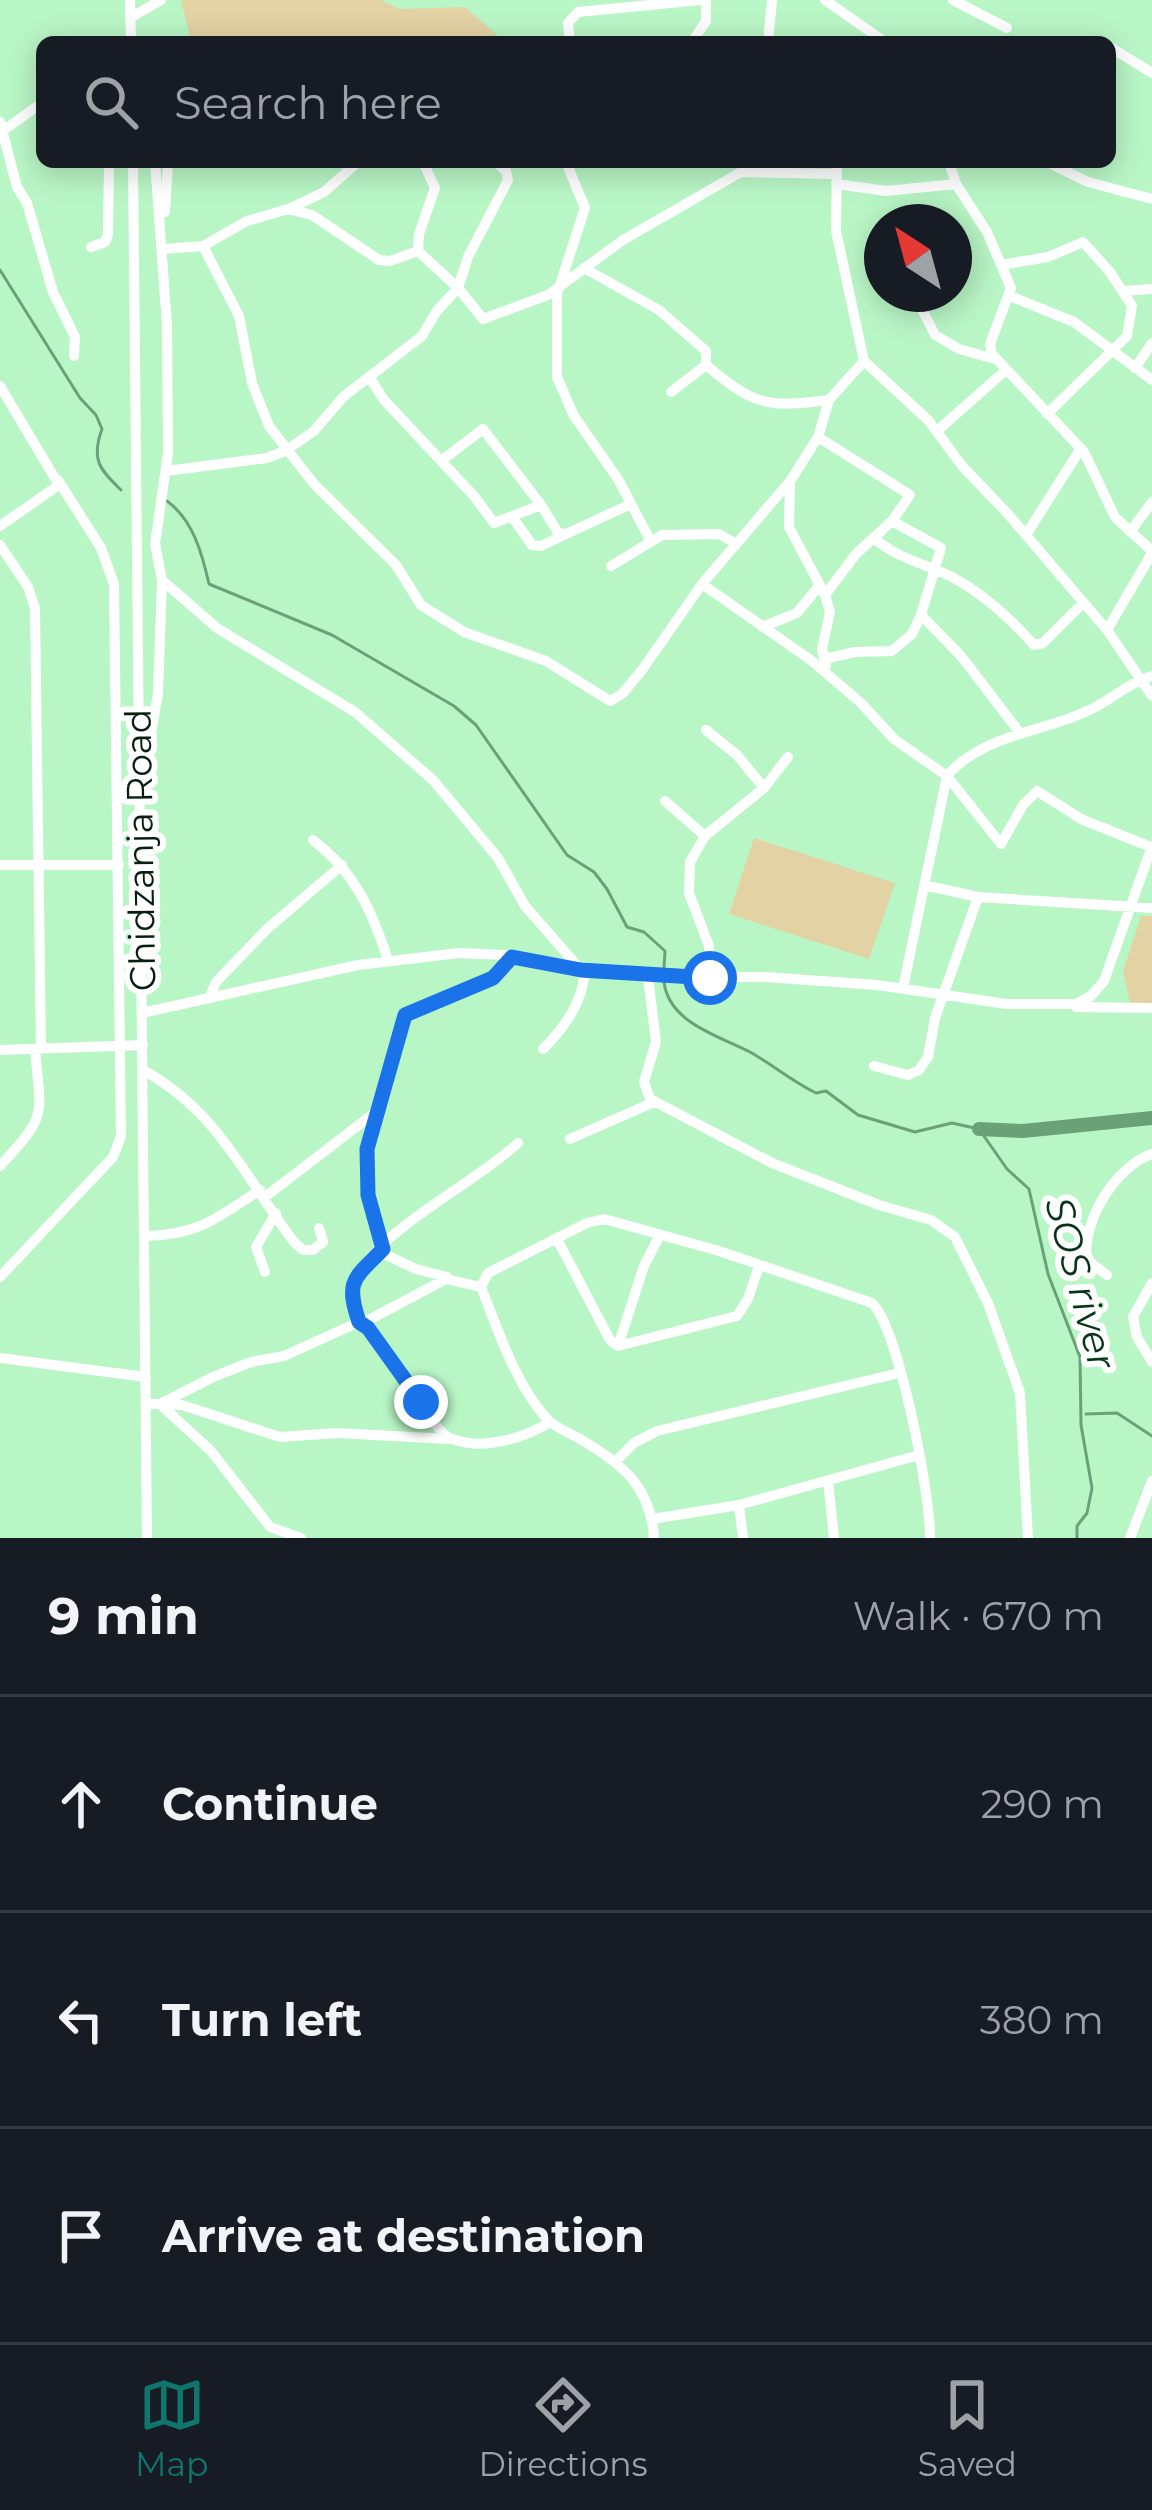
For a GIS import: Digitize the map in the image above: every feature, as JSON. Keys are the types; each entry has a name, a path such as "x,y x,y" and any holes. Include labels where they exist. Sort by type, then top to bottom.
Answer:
{"street":[{"path":"130,0 131,36"},
{"path":"130,17 161,0"},
{"path":"569,36 568,22 578,12 704,0 706,20 696,36"},
{"path":"768,36 772,0"},
{"path":"825,0 876,36"},
{"path":"953,0 1006,28"},
{"path":"1116,51 1152,73"},
{"path":"36,106 2,126 16,187 27,203 53,292 75,337 74,356"},
{"path":"91,247 105,242 108,235 109,168"},
{"name":"Chidzanja Road","path":"133,168 147,1538"},
{"path":"139,795 158,694 162,580 155,544 166,471 167,325 156,168"},
{"path":"162,227 167,168"},
{"path":"163,250 202,246 247,221 288,209 324,191 351,168"},
{"path":"418,251 434,188 426,168"},
{"path":"166,471 285,452 314,431 343,397 415,344 458,288 468,257 508,180 503,168"},
{"path":"568,168 585,208 560,286 556,377 574,416 650,540"},
{"path":"418,251 483,319 560,286 740,168"},
{"path":"770,168 836,173 886,191 956,184"},
{"path":"951,168 987,232 1010,296 991,344 1002,365 1081,448 1115,517 1152,552 1107,630"},
{"path":"1059,168 1088,182 1152,199"},
{"path":"836,173 836,231 864,361 937,430 963,467 1146,678 1152,696"},
{"path":"288,209 312,215 379,260 390,262 418,251"},
{"path":"1001,265 1048,257 1083,242 1132,306 1131,328 1114,351 1047,414"},
{"path":"202,246 235,307 252,383 285,452 396,565 429,612 473,636 546,662 604,699 615,699 642,670 702,584 790,480 818,437 829,400 864,361"},
{"path":"584,268 625,288 684,328 706,351 706,364"},
{"path":"1123,291 1152,289"},
{"path":"1010,296 1063,316 1152,380"},
{"path":"923,312 935,335 1002,365"},
{"path":"1135,368 1152,343"},
{"path":"671,392 706,364"},
{"path":"706,364 748,399 829,400"},
{"path":"937,430 1002,365"},
{"path":"370,378 383,400 494,524 541,505"},
{"path":"0,386 101,548 114,584 122,1046 118,1147 73,1203 0,1277"},
{"path":"441,461 483,429 564,535"},
{"path":"759,627 797,613 822,591 892,521 909,493 818,437"},
{"path":"1026,535 1081,448"},
{"path":"0,526 57,490 58,479"},
{"path":"790,480 789,527 830,612 823,638 828,674"},
{"path":"1130,532 1152,502"},
{"path":"513,518 532,545 541,546 632,504"},
{"path":"824,659 855,652 892,652 912,634 936,570 939,544 892,521"},
{"path":"611,566 650,540 681,533 719,535 735,543"},
{"path":"874,538 891,551 958,581 1005,614 1034,645 1040,645 1084,603"},
{"path":"0,545 28,587 35,608 40,1110 36,1126 0,1166"},
{"path":"162,580 200,616 338,700 399,749 439,786 489,846 525,906 583,970 583,993 543,1049"},
{"path":"702,584 828,674 893,739 947,776 1001,844 1036,790 1097,827 1152,847 1104,981 1091,996 1067,1006"},
{"path":"921,615 961,656 1019,733"},
{"path":"903,988 947,776 970,755 1019,733 1089,711 1118,689 1146,678"},
{"path":"706,730 737,755 764,788"},
{"path":"710,978 709,946 687,882 690,862 706,836 764,788 788,757"},
{"path":"665,801 706,836"},
{"path":"313,840 342,865 364,896 388,960"},
{"path":"210,996 216,982 267,929 342,865"},
{"path":"0,866 118,866"},
{"path":"924,885 979,897 1152,908"},
{"path":"874,1066 902,1075 919,1070 932,1048 935,1018 979,897"},
{"path":"142,1013 388,960 459,953 648,976 765,977 903,988 981,1003 1152,1008"},
{"path":"481,1287 416,1269 381,1250 367,1182 367,1149 405,1015 493,978 512,957"},
{"path":"648,976 656,1042 644,1082 654,1102 772,1163 931,1220 955,1237 988,1303 1020,1393 1028,1538"},
{"path":"0,1050 142,1045"},
{"path":"142,1070 198,1108 303,1250 323,1243 319,1228"},
{"path":"570,1139 654,1102"},
{"path":"145,1236 184,1234 205,1227 263,1194 379,1110"},
{"path":"452,1439 436,1427 361,1323 350,1288 422,1210 465,1187 518,1143"},
{"path":"1107,1275 1088,1260 1086,1235 1128,1166 1152,1154"},
{"path":"265,1272 256,1247 276,1213"},
{"path":"654,1538 652,1520 637,1486 617,1460 550,1422 504,1344 481,1287 488,1273 604,1220 872,1303 886,1321 899,1373 928,1494 930,1538"},
{"path":"618,1346 628,1308 660,1235"},
{"path":"557,1239 610,1340 618,1346"},
{"path":"618,1346 737,1316 759,1266"},
{"path":"160,1404 213,1377 251,1362 284,1356 361,1323 451,1278"},
{"path":"1152,1283 1133,1317 1137,1337 1152,1362"},
{"path":"0,1358 146,1377"},
{"path":"617,1460 634,1443 657,1431 899,1373"},
{"path":"146,1404 182,1405 280,1437 337,1433 510,1440 550,1422"},
{"path":"160,1404 212,1451 270,1527 301,1538"},
{"path":"652,1520 739,1505 919,1455"},
{"path":"828,1480 834,1538"},
{"path":"1130,1538 1152,1480"},
{"path":"739,1505 743,1538"},
{"path":"1136,1523 1152,1526"}],"shaded area":[{"path":"181,0 381,0 399,9 465,7 497,35 496,36 190,36"},
{"path":"754,838 895,883 869,959 729,914"},
{"path":"1141,916 1152,916 1152,1004 1130,1003 1123,971"}],"waterway":[{"path":"0,270 80,398 96,415 102,429 99,463 121,490"},
{"path":"167,501 190,527 209,584 332,635 454,706 476,725 567,855 594,872 607,889 627,927 644,932 665,951 664,968"},
{"name":"SOS river","path":"664,982 685,1018 816,1093 826,1091 858,1115 915,1132 952,1123 979,1129 1007,1169 1029,1189 1048,1274 1080,1357 1081,1425 1092,1488 1077,1538"},
{"path":"979,1129 1023,1131 1152,1118"},
{"path":"1086,1414 1117,1413 1152,1436"}],"route":[{"path":"421,1402 366,1325 359,1322 350,1293 383,1249 368,1195 367,1149 405,1015 493,978 512,957 581,970 710,978"}]}
